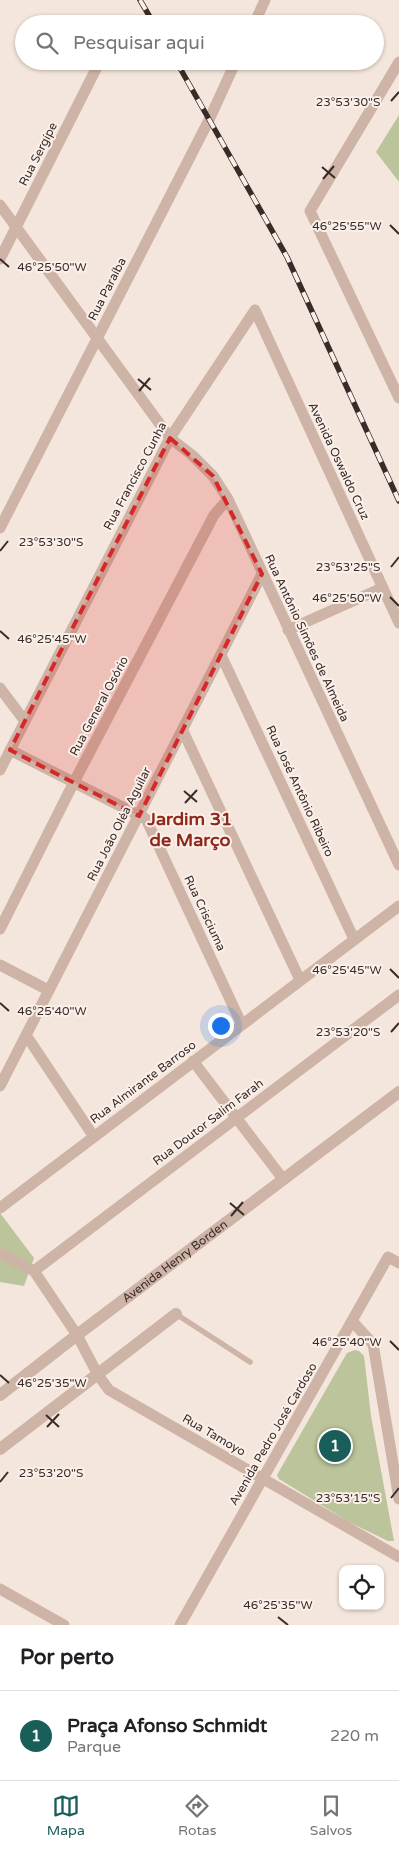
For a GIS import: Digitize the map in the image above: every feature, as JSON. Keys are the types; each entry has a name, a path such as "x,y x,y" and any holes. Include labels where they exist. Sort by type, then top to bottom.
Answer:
{"street":[{"path":"258,15 265,0"},
{"path":"399,62 310,211 399,398"},
{"name":"Rua Sergípe","path":"0,259 95,70"},
{"name":"Rua Paraíba","path":"0,528 209,120 232,70"},
{"name":"Rua Antônio Simões de Almeida","path":"0,205 170,438 192,455 213,476 228,499 399,865"},
{"name":"Rua Francisco Cunha","path":"0,770 170,438 255,310"},
{"name":"Avenida Oswaldo Cruz","path":"255,310 399,624"},
{"name":"Rua General Osório","path":"0,929 214,516 228,499"},
{"name":"Rua João Oléa Aguilar","path":"0,1086 262,574"},
{"path":"288,630 382,588"},
{"name":"Rua José Antônio Ribeiro","path":"221,655 354,939"},
{"path":"0,688 24,720"},
{"path":"182,731 300,980"},
{"path":"10,750 139,816"},
{"name":"Rua Crisciuma","path":"139,816 146,819 242,1025"},
{"name":"Rua Almirante Barroso","path":"0,1208 399,906"},
{"path":"0,965 48,990"},
{"name":"Rua Doutor Salim Farah","path":"34,1271 399,995"},
{"path":"26,1035 94,1137"},
{"path":"193,1061 283,1179"},
{"name":"Avenida Henry Borden","path":"0,1395 77,1334 399,1092"},
{"path":"0,1253 34,1271"},
{"name":"Avenida Pedro José Cardoso","path":"180,1625 353,1322 394,1260"},
{"name":"Rua Tamoyo","path":"34,1271 77,1334 98,1375 109,1390 399,1557"},
{"path":"0,1449 176,1314"},
{"path":"353,1322 373,1344 399,1499"},
{"path":"0,1588 64,1625"}],"lane":[{"path":"176,1314 250,1362"}],"highlighted area":[{"path":"170,438 213,476 262,574 139,816 10,750"}],"green space":[{"path":"399,115 399,182 376,152"},
{"path":"0,1213 34,1258 24,1286 0,1282"},
{"path":"355,1350 364,1356 371,1416 394,1541 388,1541 349,1522 279,1479 277,1475 347,1353"}],"railway":[{"path":"140,0 149,15"},
{"path":"181,70 287,257 399,501"}],"place":[{"name":"Praça Afonso Schmidt","path":"335,1446"}],"district":[{"name":"Jardim 31 de Março","path":"190,830"}]}
